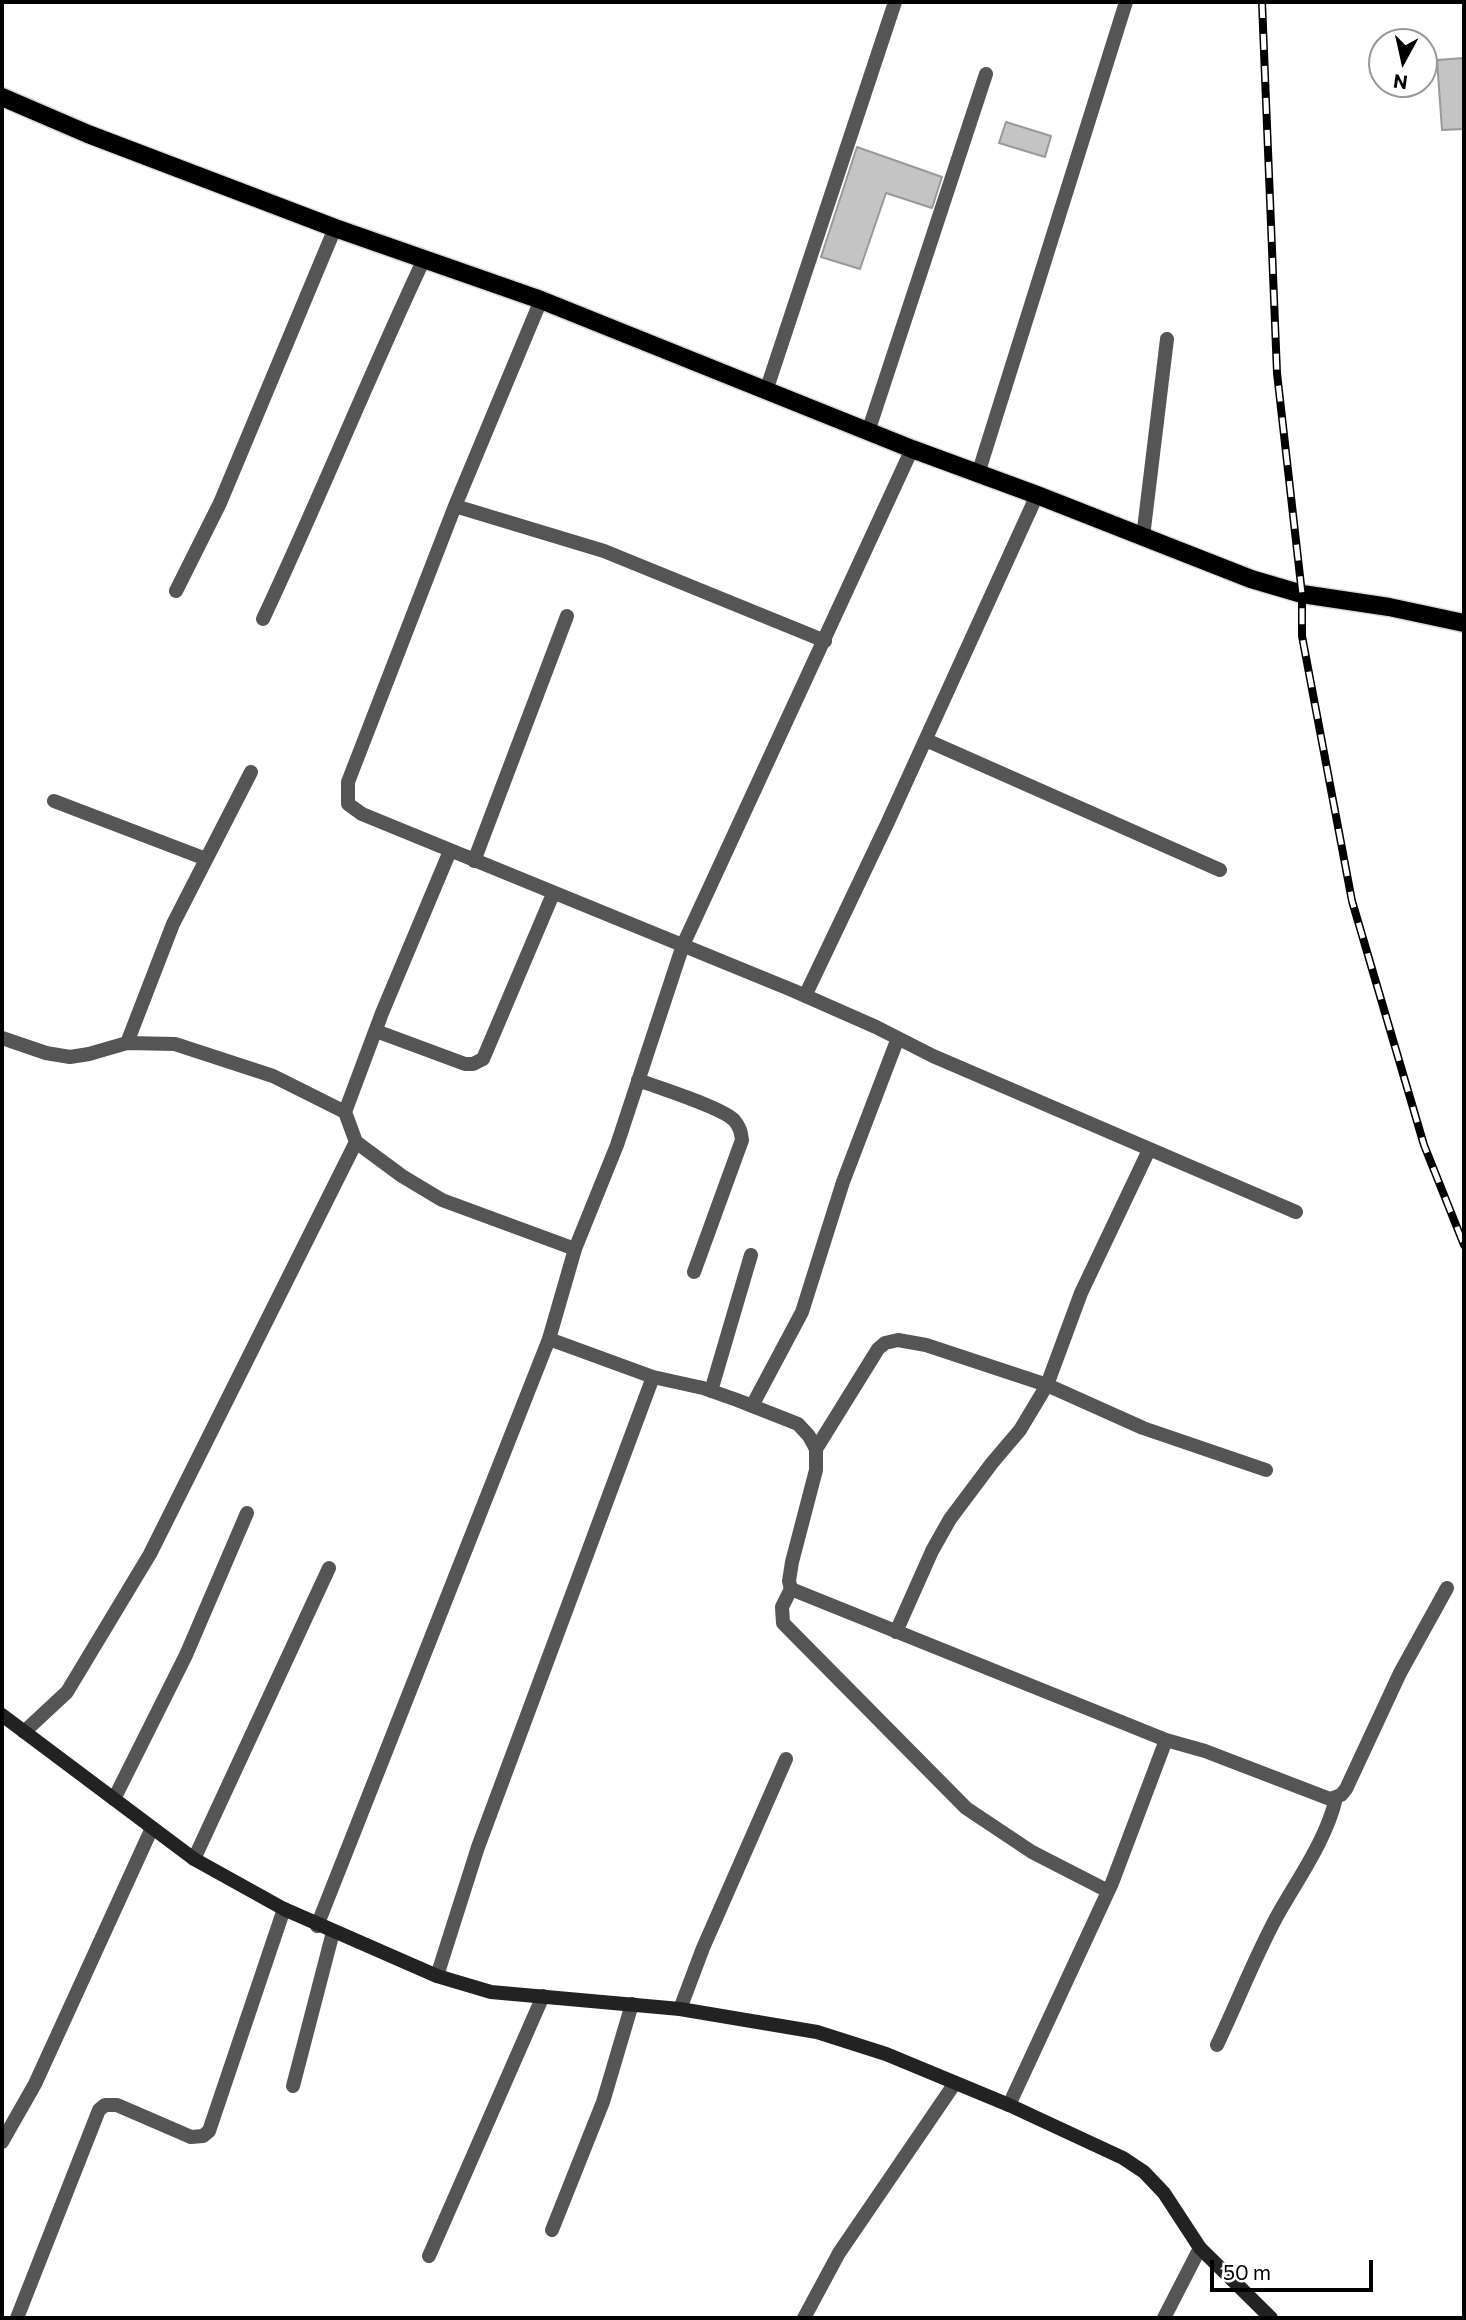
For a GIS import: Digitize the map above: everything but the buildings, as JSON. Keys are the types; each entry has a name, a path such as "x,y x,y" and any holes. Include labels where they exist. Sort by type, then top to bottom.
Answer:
{"main road":[{"path":"2,97 88,134 335,228 541,300 868,432 1251,579 1302,594 1389,607 1464,623"}],"street":[{"path":"766,391 895,2"},
{"path":"978,474 1126,2"},
{"path":"868,432 986,74"},
{"path":"176,591 220,503 335,228"},
{"path":"263,619 303,534 372,370 424,260"},
{"path":"541,300 455,506 348,782 348,804 362,814 450,851 805,996 1149,1150 1296,1212"},
{"path":"1143,537 1167,339"},
{"path":"317,1926 549,1339 575,1249 617,1145 683,946 912,449"},
{"path":"805,996 926,740 1037,495"},
{"path":"455,506 604,551 825,641"},
{"path":"474,861 567,615"},
{"path":"926,740 1220,870"},
{"path":"127,1043 161,951 251,772"},
{"path":"54,801 206,859"},
{"path":"450,851 345,1112 356,1142 402,1176 442,1200 575,1249"},
{"path":"376,1031 465,1064 473,1064 483,1059 554,894"},
{"path":"2,1038 46,1054 70,1057 127,1043 174,1044 273,1076 345,1112"},
{"path":"752,1406 802,1312 843,1182 898,1038"},
{"path":"638,1080 733,1118 740,1129 741,1140 694,1272"},
{"path":"24,1732 66,1692 150,1554 356,1142"},
{"path":"897,1632 932,1551 950,1519 1020,1430 1047,1385 1081,1293 1149,1150"},
{"path":"711,1391 751,1255"},
{"path":"549,1339 653,1377 711,1391 752,1406 797,1424 810,1436 816,1449 816,1470 792,1562 789,1581 791,1589 782,1607 783,1623 966,1808 1032,1852 1108,1891"},
{"path":"816,1449 878,1349 886,1343 898,1340 926,1345 1047,1385 1143,1428 1266,1470"},
{"path":"437,1976 478,1847 653,1377"},
{"path":"114,1799 186,1655 247,1513"},
{"path":"194,1859 329,1567"},
{"path":"1217,2045 1275,1922 1304,1871 1336,1798 1346,1789 1400,1673 1447,1588"},
{"path":"791,1589 1166,1740 1205,1751 1324,1798 1336,1798"},
{"path":"2,1715 194,1859 317,1926 437,1976 491,1992 680,2009 817,2032 886,2054 1009,2105 1123,2158 1144,2172 1164,2193 1200,2248 1271,2318"},
{"path":"1009,2105 1108,1891 1166,1740"},
{"path":"680,2009 703,1948 786,1759"},
{"path":"2,2142 35,2084 152,1828"},
{"path":"17,2318 99,2110 105,2105 117,2105 191,2137 203,2136 209,2131 284,1909"},
{"path":"293,2086 333,1932"},
{"path":"429,2256 543,1996"},
{"path":"552,2230 603,2102 632,2004"},
{"path":"804,2318 839,2253 955,2083"},
{"path":"1164,2318 1200,2248"}],"railway":[{"path":"1262,2 1277,373 1302,594 1302,636 1352,901 1424,1145 1464,1245"}]}
